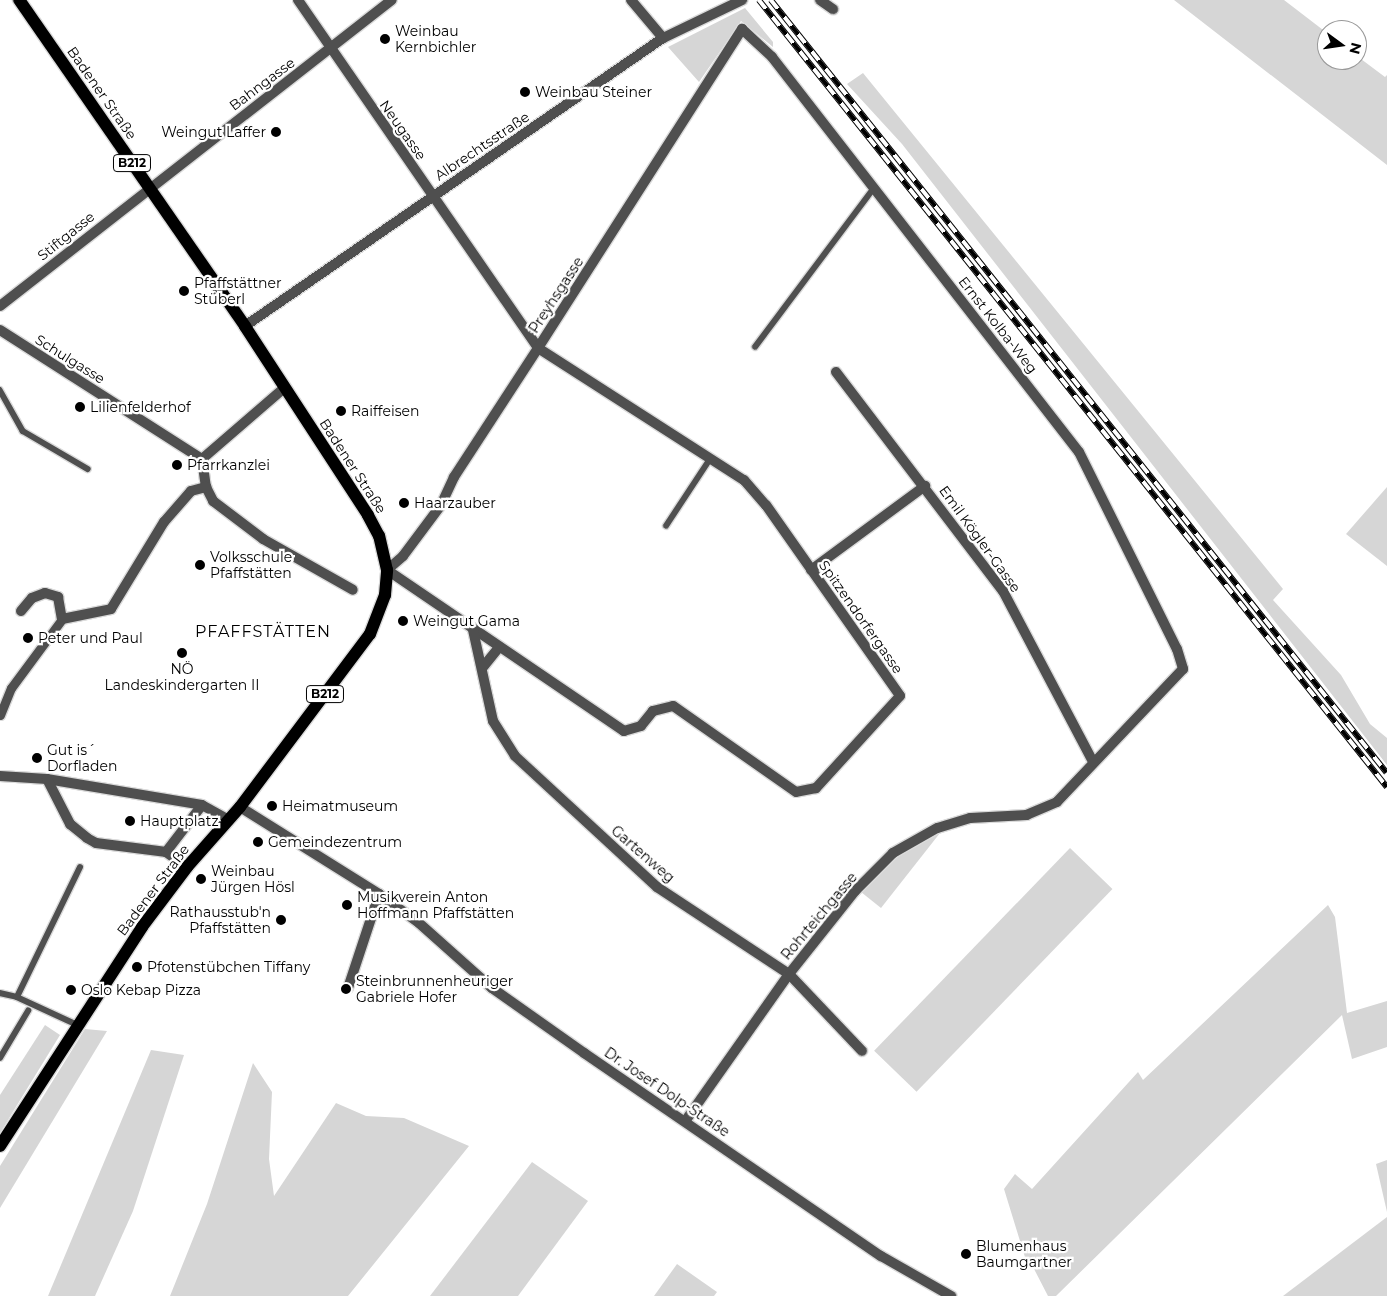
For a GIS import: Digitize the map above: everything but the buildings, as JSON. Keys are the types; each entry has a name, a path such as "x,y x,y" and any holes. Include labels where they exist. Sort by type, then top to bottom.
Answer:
{"main road":[{"name":"Badener Straße","path":"19,0 245,326 283,389 368,514 379,536 387,570 385,596 370,634 240,807 187,867 142,927 78,1025"},
{"name":"B212","path":"0,1146 78,1025"}],"street":[{"name":"Neugasse","path":"298,0 538,348"},
{"name":"Bahngasse","path":"149,188 392,0"},
{"path":"631,0 662,38"},
{"name":"Albrechtsstraße","path":"245,326 662,38 742,0"},
{"path":"820,0 833,9"},
{"name":"Ernst Kolba-Weg","path":"742,29 772,57 1079,452 1149,590 1177,649 1183,669"},
{"name":"Preyhsgasse","path":"387,570 403,556 441,505 454,477 742,29"},
{"name":"Stiftgasse","path":"0,306 149,188"},
{"name":"Schulgasse","path":"0,330 202,459"},
{"name":"Spitzendorfergasse","path":"387,570 473,630 624,730 641,726 653,710 672,706 796,792 816,788 900,696 766,505 744,480 538,348"},
{"name":"Emil Kögler-Gasse","path":"836,372 925,486 1003,591 1093,762"},
{"path":"283,389 202,459 206,487 213,501 263,539 353,590"},
{"path":"811,570 925,486"},
{"path":"0,715 11,688 62,619 112,608 164,522 191,491 206,487"},
{"path":"21,611 32,598 45,593 58,597 62,619"},
{"name":"Gartenweg","path":"473,630 483,667 493,721 515,756 657,887 789,974 862,1051"},
{"path":"483,667 499,647"},
{"name":"Rohrteichgasse","path":"686,1120 789,974 855,891 893,853 937,828 970,818 1027,815 1057,802 1183,669"},
{"path":"0,776 47,779 202,805 229,820"},
{"path":"47,779 70,824 88,838 96,843 166,852 187,867"},
{"path":"166,852 202,805"},
{"name":"Dr. Josef Dolp-Straße","path":"240,807 379,894 419,923 492,988 529,1015 686,1120 882,1256 952,1296"},
{"path":"348,988 379,894"}],"lane":[{"path":"755,347 874,188"},
{"path":"0,390 23,432 88,469"},
{"path":"666,526 710,459"},
{"path":"17,997 80,867"},
{"path":"0,993 17,997 78,1025"},
{"path":"0,1058 28,1011"}],"shaded area":[{"path":"1174,0 1284,0 1317,25 1317,70 1367,70 1367,64 1385,77 1387,75 1387,165"},
{"path":"745,8 773,42 773,47 741,21 699,82 668,47"},
{"path":"863,73 1283,589 1273,600 1341,675 1370,724 1387,738 1387,765 902,144 847,84"},
{"path":"1387,487 1387,566 1346,534"},
{"path":"940,833 881,908 861,892 895,857"},
{"path":"1070,848 1112,889 917,1092 874,1051"},
{"path":"1328,905 1335,917 1347,1013 1387,1001 1387,1047 1352,1059 1342,1015 1056,1296 1048,1296 1033,1267 1028,1267 1004,1189 1015,1174 1032,1189 1138,1072 1143,1080"},
{"path":"45,1025 60,1035 0,1133 0,1095"},
{"path":"85,1029 107,1031 0,1208 0,1166"},
{"path":"151,1050 184,1055 133,1211 95,1296 48,1296"},
{"path":"253,1063 272,1092 269,1159 274,1196 336,1103 366,1116 404,1118 469,1146 348,1296 170,1296 207,1204"},
{"path":"1387,1160 1387,1212 1376,1164"},
{"path":"532,1162 588,1201 518,1296 430,1296"},
{"path":"1387,1217 1387,1296 1283,1296"},
{"path":"677,1264 717,1292 714,1296 654,1296"}],"railway":[{"path":"759,0 1387,787"},
{"path":"771,0 1387,773"}],"place":[{"name":"Weinbau Kernbichler","path":"385,39"},
{"name":"Weinbau Steiner","path":"525,92"},
{"name":"Weingut Laffer","path":"276,132"},
{"name":"Pfaffstättner Stüberl","path":"184,291"},
{"name":"Lilienfelderhof","path":"80,407"},
{"name":"Raiffeisen","path":"341,411"},
{"name":"Pfarrkanzlei","path":"177,465"},
{"name":"Haarzauber","path":"404,503"},
{"name":"Volksschule Pfaffstätten","path":"200,565"},
{"name":"Weingut Gama","path":"403,621"},
{"name":"Peter und Paul","path":"28,638"},
{"name":"NÖ Landeskindergarten II","path":"182,653"},
{"name":"Gut is´ Dorfladen","path":"37,758"},
{"name":"Heimatmuseum","path":"272,806"},
{"name":"Hauptplatz","path":"130,821"},
{"name":"Gemeindezentrum","path":"258,842"},
{"name":"Weinbau Jürgen Hösl","path":"201,879"},
{"name":"Musikverein Anton Hoffmann Pfaffstätten","path":"347,905"},
{"name":"Rathausstub'n Pfaffstätten","path":"281,920"},
{"name":"Pfotenstübchen Tiffany","path":"137,967"},
{"name":"Steinbrunnenheuriger Gabriele Hofer","path":"346,989"},
{"name":"Oslo Kebap Pizza","path":"71,990"},
{"name":"Blumenhaus Baumgartner","path":"966,1254"}],"district":[{"name":"PFAFFSTÄTTEN","path":"263,632"}]}
